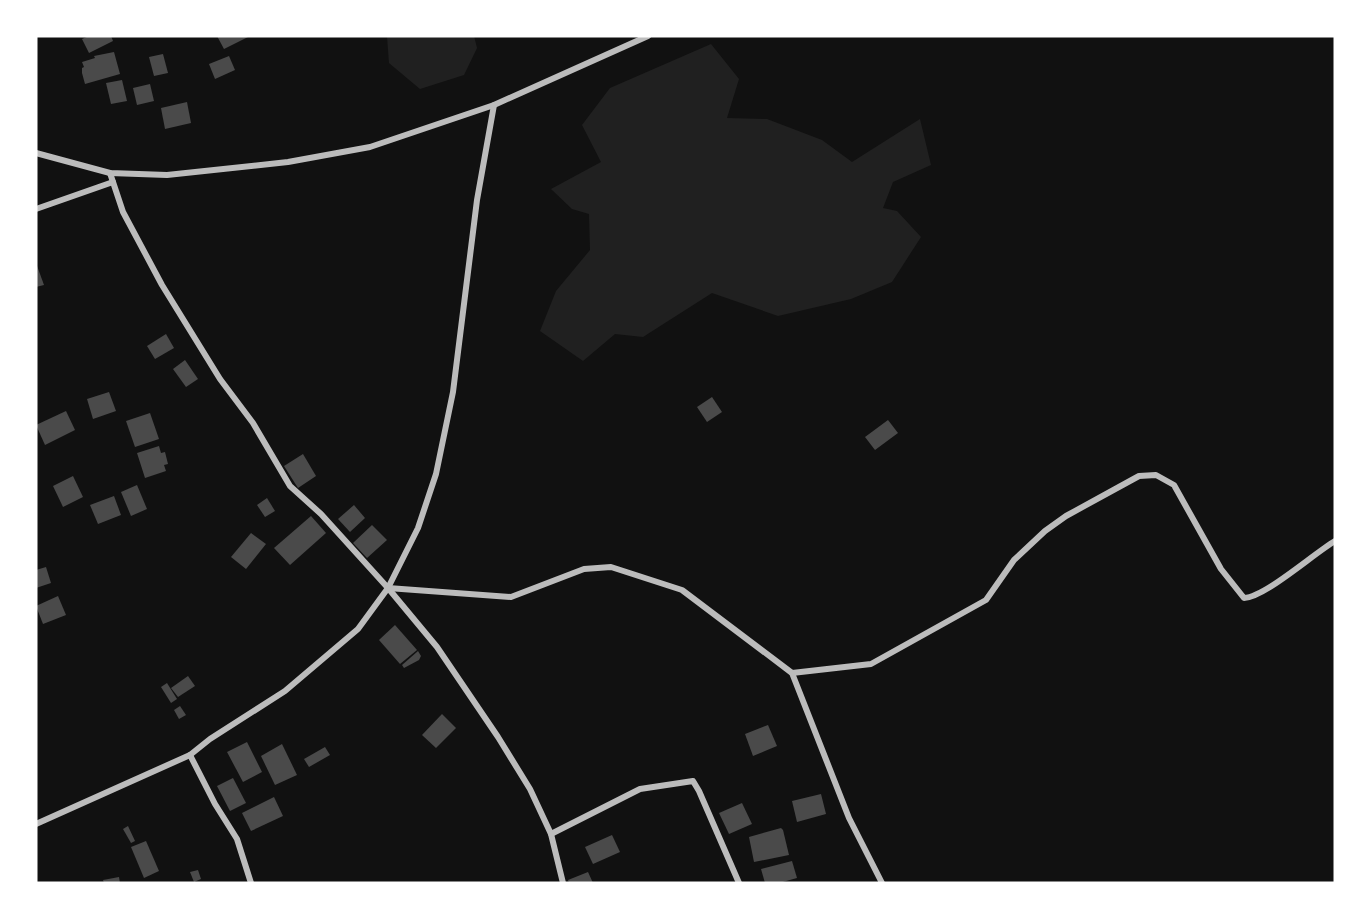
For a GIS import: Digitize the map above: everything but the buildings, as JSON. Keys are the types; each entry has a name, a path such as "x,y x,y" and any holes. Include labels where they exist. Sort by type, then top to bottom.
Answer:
{"street":[{"path":"36,153 110,173 167,175 288,162 370,147 494,105 648,36"},
{"path":"36,824 190,755 210,739 285,691 358,629 388,588 418,528 436,474 453,392 477,200 494,105"},
{"path":"110,173 123,212 162,285 220,379 253,423 290,486 321,514 388,588 437,647 498,737 530,789 551,834 563,883"},
{"path":"36,208 113,182"},
{"path":"792,673 871,664 986,600 1014,560 1045,531 1066,516 1139,476 1156,475 1174,485 1221,569 1244,598 1252,598 1264,592 1317,551 1335,541"},
{"path":"388,588 512,597 584,569 611,567 682,590 792,673 849,818 882,883"},
{"path":"190,755 215,804 237,839 251,883"},
{"path":"551,834 640,789 693,781 739,883"}],"shaded area":[{"path":"387,36 474,36 477,48 464,75 420,89 389,63"},
{"path":"711,44 739,79 727,118 767,119 822,140 852,162 920,119 931,165 893,182 883,208 897,211 921,237 892,282 851,299 778,316 712,293 643,337 615,334 583,361 540,331 556,291 590,250 589,214 572,209 551,189 601,162 582,125 610,88"}]}
